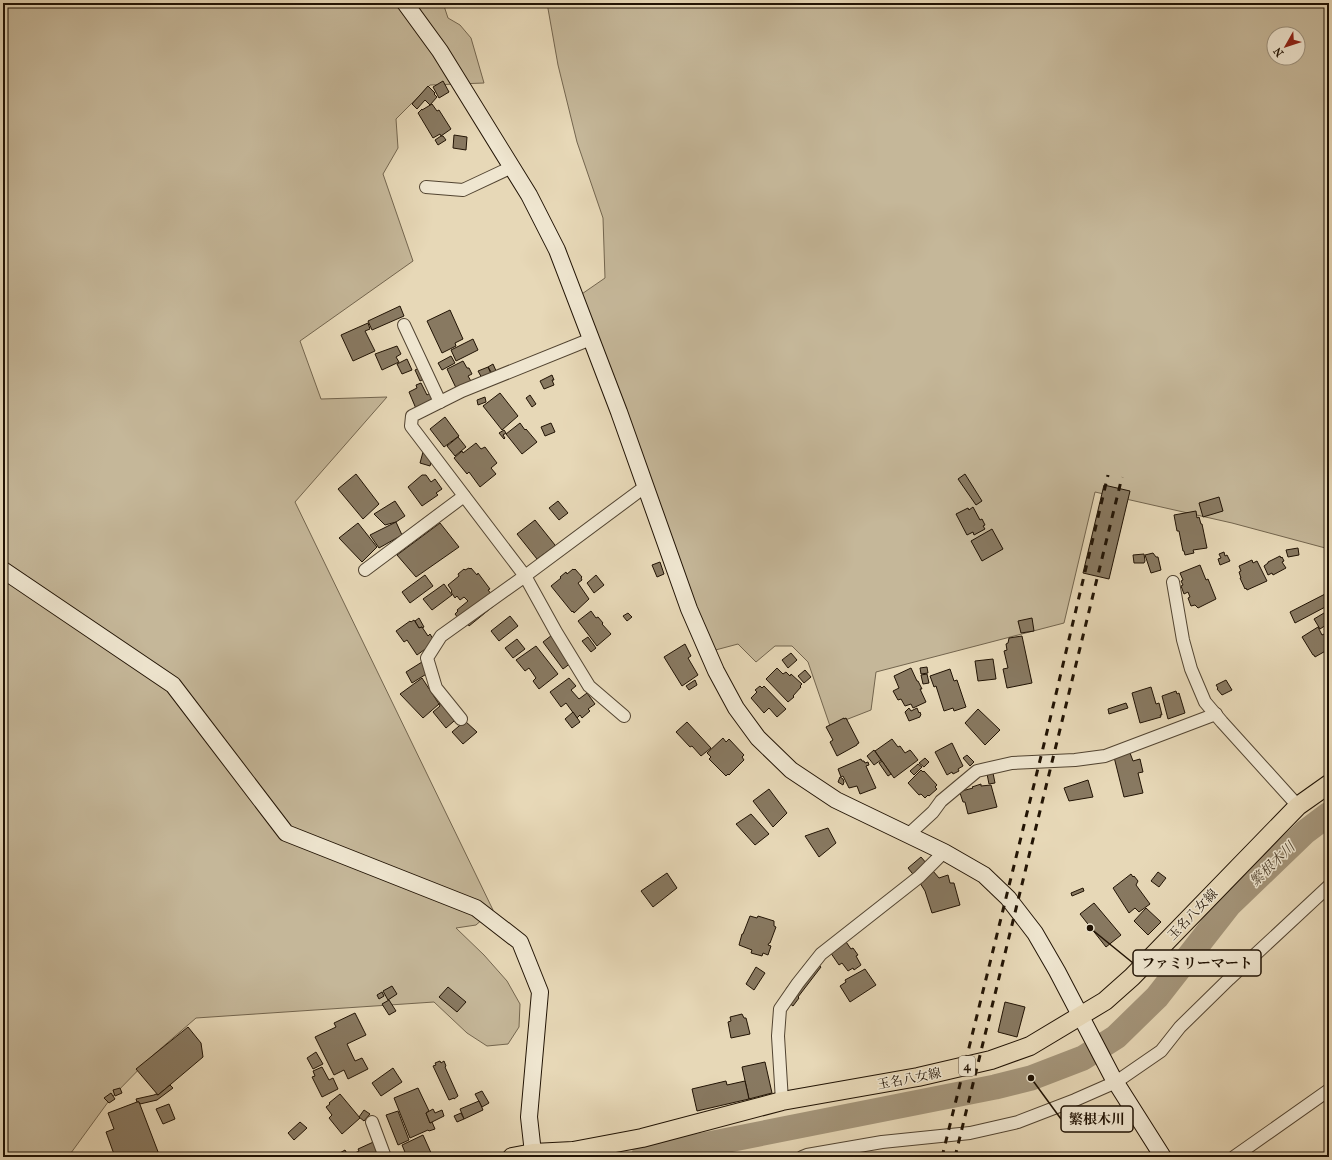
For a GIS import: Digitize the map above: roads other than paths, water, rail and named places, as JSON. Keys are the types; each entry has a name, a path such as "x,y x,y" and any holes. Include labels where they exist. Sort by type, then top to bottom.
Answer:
{"main road":[{"name":"玉名八女線","path":"512,1157 532,1153 573,1151 642,1138 782,1101 918,1076 991,1060 1030,1046 1105,1001 1132,977 1298,806 1329,784"}],"street":[{"path":"405,3 440,51 529,194 557,250 646,486 689,609 716,671 736,708 758,738 791,770 836,800 944,852 984,875 1008,898 1035,933 1115,1080 1163,1157"},
{"path":"426,187 463,190 512,167"},
{"path":"404,325 440,402"},
{"path":"591,339 462,391 412,416 411,426 525,576 556,632 589,686 624,716"},
{"path":"461,719 436,688 427,658 441,636 646,486"},
{"path":"365,570 464,496"},
{"path":"3,570 173,685 286,833 476,908 520,942 540,992 529,1116 532,1153"},
{"path":"1174,582 1183,640 1191,668 1205,702 1298,806"},
{"path":"908,835 933,812 941,800 977,771 1012,763 1075,760 1105,756 1216,714"},
{"path":"782,1101 778,1036 780,1009 798,982 821,954 919,877 944,852"},
{"path":"802,1157 882,1142 970,1133 1018,1122 1075,1100 1115,1080 1161,1050 1180,1027 1228,979 1329,886"},
{"path":"1234,1157 1329,1090"},
{"path":"372,1122 385,1157"}],"waterway":[{"name":"繁根木川","path":"643,1157 995,1087 1031,1078 1083,1058 1116,1037 1157,997 1229,905 1305,832 1329,814"}],"railway":[{"path":"942,1157 1046,736 1108,475"},
{"path":"955,1157 1122,477"}],"place":[{"name":"ファミリーマート","path":"1090,928"},
{"name":"繁根木川","path":"1031,1078"}]}
